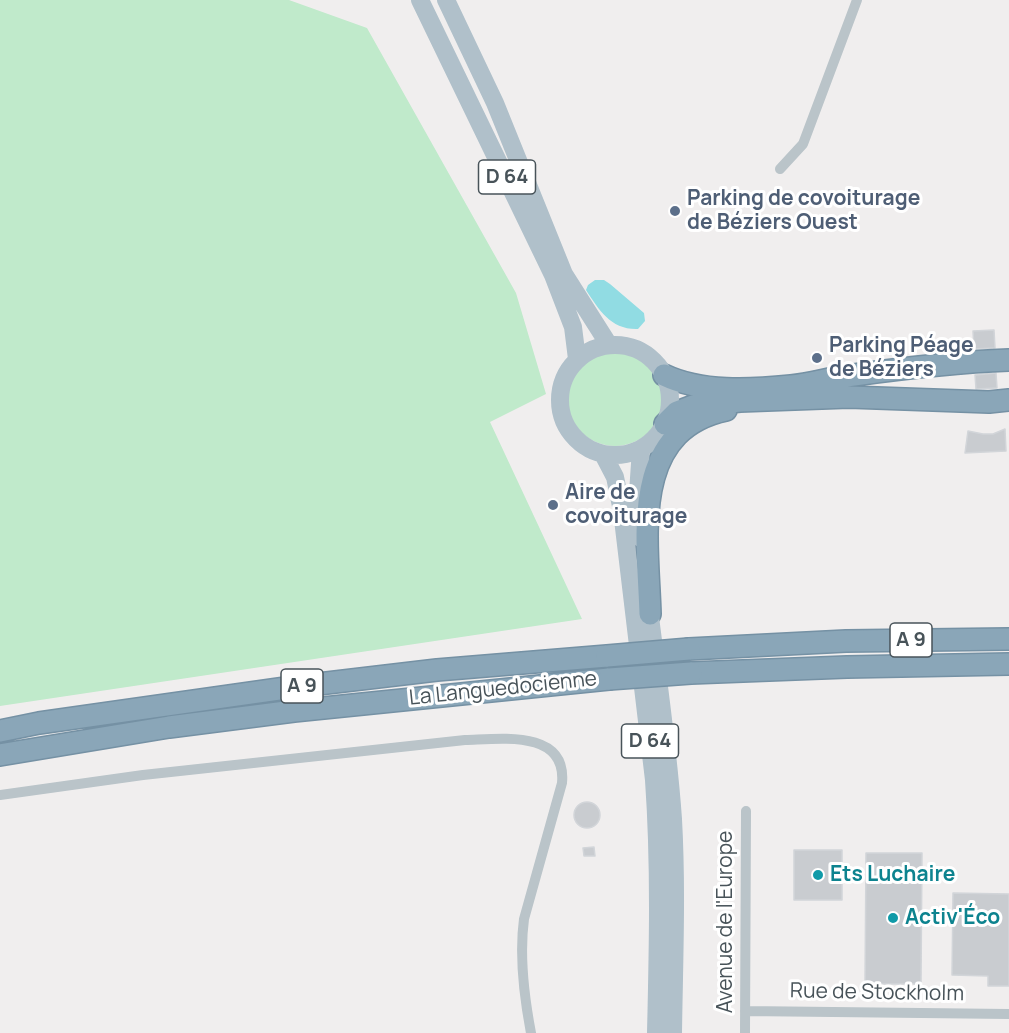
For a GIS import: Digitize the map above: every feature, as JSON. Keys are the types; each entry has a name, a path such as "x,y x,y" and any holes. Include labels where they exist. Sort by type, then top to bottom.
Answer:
{"highway":[{"path":"664,375 676,380 709,386 746,388 792,386 852,375 1009,360"},
{"path":"665,424 677,412 693,406 740,401 849,397 989,402 1009,400"},
{"path":"650,614 647,505 651,481 659,460 677,436 693,423 713,413 770,401"},
{"name":"La Languedocienne","path":"0,731 39,723 293,687 437,670 689,649 846,641 1009,639"},
{"name":"La Languedocienne","path":"0,755 169,727 294,711 609,679 691,673 847,667 1009,664"}],"main road":[{"name":"D 64","path":"420,0 553,275 573,327 577,359"},
{"name":"D 64","path":"446,0 495,103 564,274 609,345"},
{"path":"609,345 623,345 650,357 664,375 670,391 670,407 665,424 655,438 641,449 629,454 603,454 588,449 576,440 567,428 561,413 559,398 568,371 577,359 592,350 609,345"},
{"name":"D 64","path":"641,449 637,507 667,743 673,820 675,923 673,1033"},
{"name":"D 64","path":"603,454 615,477 622,511 654,780 659,918 656,1033"}],"street":[{"path":"780,169 803,144 857,0"},
{"path":"0,795 133,776 465,740 530,740 542,744 554,753 563,775 524,919 521,939 531,1033"},
{"name":"Avenue de l'Europe","path":"745,1033 746,810"},
{"name":"Rue de Stockholm","path":"745,1011 1009,1014"}],"green space":[{"path":"0,0 289,0 367,28 516,293 546,394 490,422 582,619 0,706"},
{"path":"615,350 633,354 649,364 659,380 663,398 659,416 649,432 633,442 615,446 597,442 581,432 571,416 567,398 571,380 581,364 597,354"}],"water":[{"path":"595,280 604,280 610,284 644,313 645,321 638,329 620,326 601,311 586,290 588,285"}],"building":[{"path":"994,330 995,348 974,349 973,331"},
{"path":"996,373 997,388 976,389 975,375"},
{"path":"1005,429 1006,451 965,453 968,431 993,434"},
{"path":"587,802 596,806 600,815 596,824 587,828 578,824 574,815 578,806"},
{"path":"594,847 595,856 584,856 583,848"},
{"name":"Ets Luchaire","path":"794,850 842,850 842,900 794,900"},
{"name":"Activ'Éco","path":"866,853 922,853 921,984 865,984"},
{"path":"953,893 1009,894 1009,986 988,986 988,976 952,975"}],"place":[{"name":"Parking de covoiturage de Béziers Ouest","path":"675,211"},
{"name":"Parking Péage de Béziers","path":"817,358"},
{"name":"Aire de covoiturage","path":"553,505"},
{"name":"Ets Luchaire","path":"818,875"},
{"name":"Activ'Éco","path":"893,918"}]}
